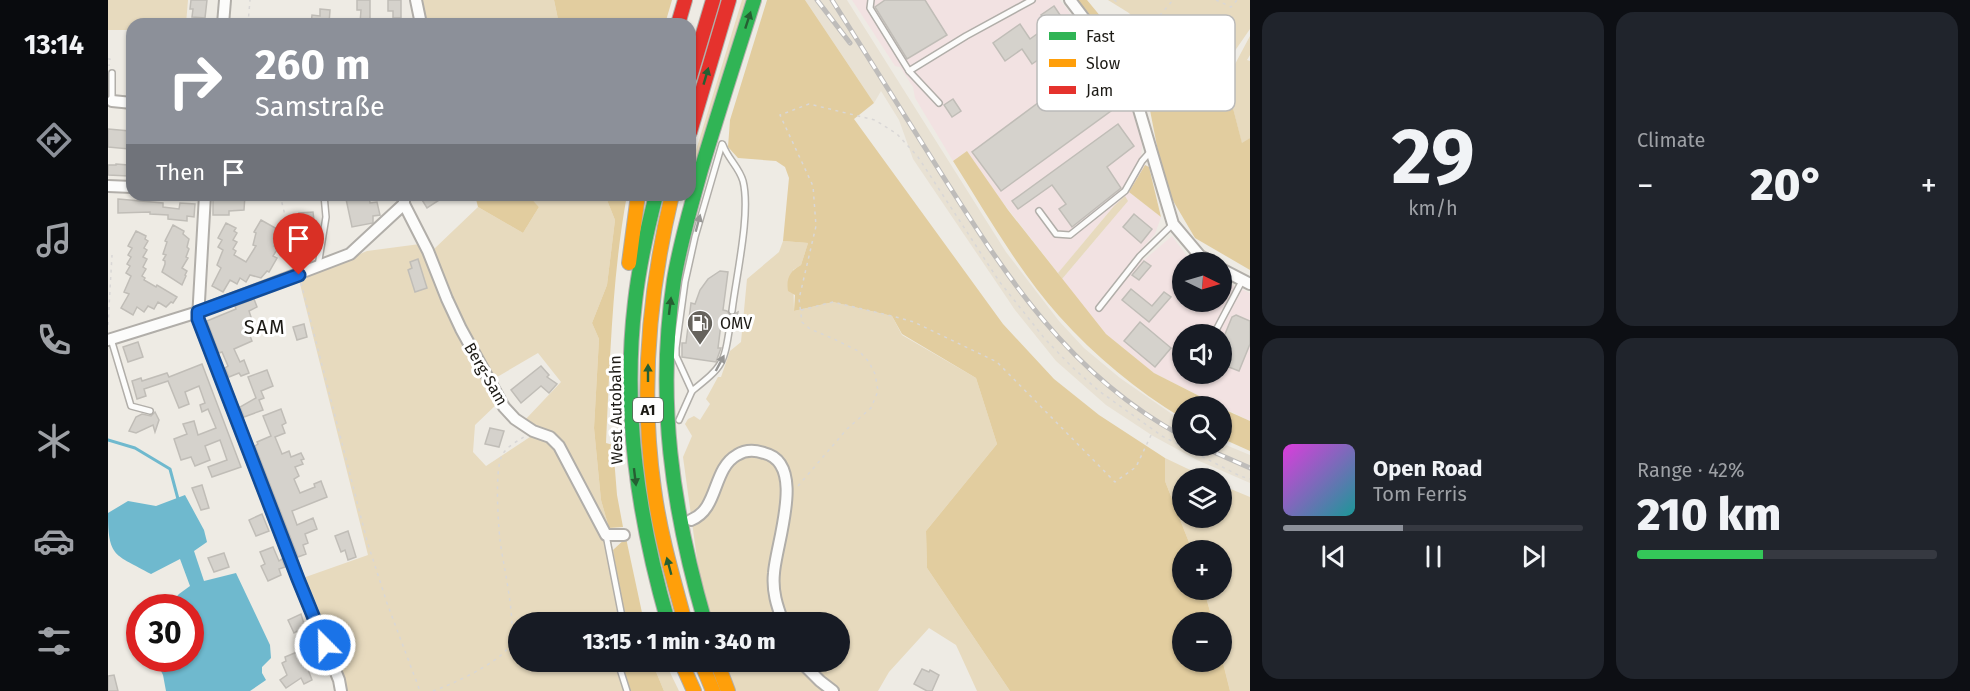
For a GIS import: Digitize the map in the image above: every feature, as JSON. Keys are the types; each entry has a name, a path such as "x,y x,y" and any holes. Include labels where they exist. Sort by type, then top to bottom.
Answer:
{"highway":[{"path":"680,18 685,0"},
{"path":"696,57 713,0"},
{"path":"696,112 729,0"},
{"path":"696,188 754,0"},
{"path":"722,144 727,117 729,81"},
{"path":"632,333 624,306 637,201"},
{"name":"West Autobahn","path":"655,201 639,273 632,333 629,398 632,453 640,512 653,575 665,612"},
{"name":"West Autobahn","path":"671,201 656,269 648,352 648,423 654,489 665,547 682,612"},
{"path":"692,201 674,280 668,324 665,381 666,430 676,511 689,571 702,612"},
{"path":"676,511 680,484 676,439 679,420"},
{"path":"685,672 694,691"},
{"path":"705,672 713,691"},
{"path":"721,672 728,691"}],"street":[{"path":"224,18 225,0"},
{"path":"416,0 420,18"},
{"path":"1070,0 1081,15"},
{"path":"112,101 126,102"},
{"path":"1140,111 1168,212 1173,224 1197,252"},
{"path":"108,186 126,187"},
{"path":"205,201 199,329 339,680 341,691"},
{"path":"110,340 177,322 350,254 403,201"},
{"name":"Berg-Sam","path":"404,201 461,329 504,406 515,419 533,431 550,437 559,446 606,535"},
{"path":"1232,275 1246,283"},
{"path":"691,520 702,514 708,507 720,477 730,460 738,453 753,451 768,454 777,460 782,466 788,484 774,574 775,598 780,612"},
{"path":"606,535 624,535"},
{"path":"811,672 833,691"}],"lane":[{"path":"871,0 870,8 909,71 939,103"},
{"path":"909,71 966,36 1032,0"},
{"path":"110,72 112,101"},
{"path":"722,144 726,154 736,165 743,182 746,201 732,311"},
{"path":"692,391 676,357 676,348 685,282 695,237 722,144"},
{"path":"1039,211 1056,234 1070,235 1125,191 1142,161 1151,151"},
{"path":"317,268 326,217 325,201"},
{"path":"1099,308 1140,256 1173,224"},
{"path":"1220,324 1246,283"},
{"path":"679,420 692,391 715,372 722,363 730,325"},
{"path":"110,340 131,406 150,411"},
{"path":"606,535 621,612"},
{"path":"621,672 627,691"}],"path":[{"path":"248,18 250,0"},
{"path":"1114,0 1118,2"},
{"path":"1160,15 1173,0"},
{"path":"1216,0 1231,7 1237,0"},
{"path":"108,59 110,59 110,72"},
{"path":"786,501 847,429 871,408 878,391 875,374 869,362 860,352 810,329 801,322 799,299 816,226 813,186 780,115 809,104 875,120 897,134 918,157 999,281 1045,339 1071,366 1099,391 1154,430 1193,453 1250,479"},
{"path":"281,201 367,541 420,691"},
{"path":"108,325 112,255"},
{"path":"800,310 833,302 892,316 914,322 997,362 1115,482 1136,467 1154,430"},
{"path":"433,691 454,683 496,658 509,647 513,636 500,539 498,473 501,456 510,446 533,431"}],"shaded area":[{"path":"108,0 188,0 186,18 126,18 126,30 108,30"},
{"path":"420,0 554,0 558,18 424,18"},
{"path":"554,0 672,0 667,18 558,18"},
{"path":"742,0 747,0 696,165 696,150"},
{"path":"767,0 805,0 874,103 854,119 1003,324 1054,379 1099,415 1165,458 1165,481 1172,499 1172,528 1183,528 1188,540 1172,540 1172,600 1207,600 1210,612 1172,612 1172,672 1225,672 1230,691 1010,691 927,568 926,531 997,444 976,378 902,334 892,316 833,302 794,311 795,295 788,291 788,279 792,272 801,265 808,243 783,241 789,178 785,167 776,161 738,158 728,147 730,120"},
{"path":"805,0 847,0 1006,252 1059,321 1084,348 1120,378 1172,414 1172,446 1106,405 1056,361 1015,310 913,159 899,120 881,91 874,103"},
{"path":"852,0 1060,0 1071,15 1037,15 1037,111 1132,111 1143,140 1141,156 1145,165 1129,192 1161,217 1155,234 1137,254 1144,260 1172,236 1184,252 1172,252 1172,312 1232,312 1232,285 1250,293 1250,421 1232,412 1232,396 1200,396 1176,384 1232,384 1232,324 1172,324 1172,382 1154,373 1106,334 1062,279 1106,227 1114,206 1058,273 1001,200 967,151 953,161 915,98 913,87 900,67 895,66"},
{"path":"1075,0 1087,0 1099,15 1086,15"},
{"path":"1108,0 1250,0 1250,29 1235,51 1235,15 1131,15"},
{"path":"1250,36 1250,55 1247,60 1250,61 1250,138 1242,144 1234,111 1235,64"},
{"path":"1150,111 1234,111 1242,143 1250,138 1250,270 1232,260 1232,252 1219,252 1195,238 1165,187"},
{"path":"967,151 1008,210 1106,334 1154,373 1199,396 1172,396 1172,412 1117,372 1087,345 1059,316 1016,260 953,161"},
{"path":"1145,165 1149,167 1161,217 1129,192"},
{"path":"1125,196 1128,201 1062,279 1058,273"},
{"path":"476,201 534,201 539,207 523,233 478,207"},
{"path":"534,201 607,201 615,220 607,285 592,323 599,339 594,428 601,500 609,528 623,612 508,612 508,672 625,672 629,691 344,691 300,579 368,555 299,280 367,251 420,244 433,250 478,207 523,233 539,207","holes":["538,353 561,382 524,421 533,435 486,466 473,452 475,425 498,403 492,380"]},
{"path":"607,201 626,201 615,287 606,443 613,445 617,495 623,527 609,528 601,500 594,428 599,339 592,323 607,285 615,220"},
{"path":"783,241 808,243 801,265 793,270 794,311 833,302 892,316 902,335 976,378 997,444 926,531 927,568 1010,691 977,691 956,645 929,628 889,672 878,691 735,691 728,672 850,672 850,612 709,612 698,566 683,457 692,436 685,424 694,416 700,420 710,404 706,399 718,377 721,377 730,351 741,342 747,279 779,252"},
{"path":"1232,413 1250,421 1250,451 1232,443"},
{"path":"1232,448 1250,455 1250,483 1232,475 1232,468 1215,468 1190,456 1232,456"},
{"path":"1165,458 1186,468 1172,468 1172,499 1165,481"},
{"path":"1232,490 1250,497 1250,691 1230,691 1225,672 1232,672 1232,612 1210,612 1207,600 1232,600 1232,540 1188,540 1183,528 1232,528"},
{"path":"626,538 642,612 623,612 613,550"},
{"path":"623,672 656,672 664,691 629,691"},
{"path":"656,672 670,672 679,691 664,691"}],"water":[{"path":"185,495 204,530 207,542 194,551 204,581 236,573 270,645 271,658 262,667 266,680 250,691 166,691 162,672 204,672 204,594 179,594 190,586 180,559 151,574 122,558 112,547 108,528 108,513 128,501 156,506"}],"building":[{"path":"191,0 207,0 205,18 192,17"},
{"path":"357,0 370,0 370,18 360,18 361,10 357,10"},
{"path":"388,0 401,0 401,18 393,18 393,11 388,11"},
{"path":"885,0 925,0 947,35 907,59 875,7"},
{"path":"1054,6 1060,15 1041,15"},
{"path":"320,9 330,10 329,18 312,18 312,15 320,16"},
{"path":"1020,24 1030,39 1037,34 1037,61 1032,64 1022,49 1005,61 993,43"},
{"path":"953,99 961,111 952,117 944,105"},
{"path":"1037,104 1037,111 1111,111 1001,191 972,152"},
{"path":"1118,124 1134,146 1107,167 1121,188 1072,227 1059,209 1066,204 1052,185 1018,209 1012,201"},
{"path":"108,129 126,131 126,149 108,147"},
{"path":"108,165 126,165 126,176 108,175"},
{"path":"118,199 163,203 163,207 179,209 180,203 195,204 194,217 187,216 187,221 168,219 168,215 150,214 150,212 118,213"},
{"path":"213,201 245,201 244,210 229,211 229,215 213,215"},
{"path":"346,201 377,202 380,215 373,216 373,223 352,227"},
{"path":"423,201 438,201 427,208"},
{"path":"313,212 315,228 301,230 299,213"},
{"path":"1134,214 1152,229 1141,243 1123,227"},
{"path":"261,220 279,230 274,246 278,248 273,256 277,258 269,272 267,271 261,278 250,275 246,282 240,278 237,284 230,280 223,292 212,286 221,268 217,265 223,250 218,247 222,240 218,238 226,223 236,228 234,231 237,233 233,240 237,242 233,249 236,251 234,255 246,262 256,246 253,245 256,233 254,232"},
{"path":"173,225 184,231 183,234 189,239 186,257 188,258 182,268 187,271 182,285 162,272 166,255 163,254 167,242 165,241"},
{"path":"136,231 146,236 145,239 148,241 143,257 147,259 143,267 146,269 142,276 144,280 177,297 166,307 158,302 154,309 148,306 144,312 137,307 133,315 121,308 129,294 124,292 131,276 126,273 131,257 128,255 132,248 128,246"},
{"path":"418,259 427,288 415,292 408,270 412,268 410,262"},
{"path":"1144,261 1151,266 1139,280 1132,275"},
{"path":"720,271 728,272 723,310 731,316 738,312 735,326 730,320 725,325 721,324 718,348 721,348 716,362 682,357 682,343 686,343 691,303 695,304 700,290 708,279"},
{"path":"1131,289 1152,306 1164,292 1171,297 1149,322 1122,300"},
{"path":"254,299 257,307 249,311 252,320 245,323 252,341 234,349 240,362 244,360 249,373 241,376 239,373 229,377 225,368 228,366 222,352 219,353 207,321"},
{"path":"1236,315 1250,321 1250,344 1239,371 1232,368 1232,324 1229,324 1232,317"},
{"path":"1140,322 1171,348 1155,367 1124,341"},
{"path":"304,324 307,337 297,340 293,327"},
{"path":"138,342 143,357 128,362 123,347"},
{"path":"202,364 241,467 212,477 208,467 227,460 220,440 205,446 210,460 195,466 191,457 181,460 174,439 187,434 183,424 194,421 198,435 216,428 208,409 202,412 200,405 205,403 199,386 185,392 189,404 179,408 168,381 144,389 146,396 137,399 132,381 141,378 142,381 167,373 169,377"},
{"path":"541,366 549,375 547,377 557,384 549,393 541,386 521,403 511,390"},
{"path":"267,370 273,386 261,391 264,398 259,400 263,410 244,417 240,407 256,398 248,377"},
{"path":"281,409 286,423 282,425 285,433 275,437 282,454 289,451 291,457 301,453 304,459 301,460 303,464 295,467 299,476 294,479 300,493 315,487 314,484 321,481 327,497 292,511 297,525 313,518 317,529 305,534 308,543 303,545 306,554 298,557 255,446 257,442 271,436 263,416"},
{"path":"155,412 159,420 155,432 153,425 136,433 129,431 136,417 142,414 151,416"},
{"path":"490,428 504,431 499,447 485,444"},
{"path":"202,485 209,508 201,510 192,488"},
{"path":"262,514 269,531 256,536 249,520"},
{"path":"348,531 356,557 348,560 345,550 341,552 335,536"},
{"path":"273,547 279,561 282,559 285,567 279,569 281,575 268,581 261,566 265,564 260,552"},
{"path":"224,553 229,567 214,572 208,558"},
{"path":"301,614 308,637 301,640 297,631 294,633 288,620"},
{"path":"297,652 302,663 305,662 312,680 304,684 301,678 286,688 280,680 287,675 282,663 286,661 285,657"},
{"path":"922,669 939,675 932,691 927,691 914,684"},
{"path":"114,675 118,691 108,691 108,676"}],"waterway":[{"path":"108,440 135,448 170,469 178,499"}],"railway":[{"path":"817,0 850,43"},
{"path":"832,0 989,248 1043,320 1105,383 1172,430"},
{"path":"1223,456 1250,468"}],"traffic: fast":[{"path":"696,189 754,0"},
{"path":"655,201 637,289 631,343 630,383 635,464 648,543 665,612"},
{"path":"693,201 674,280 669,324 667,410 676,495 702,612"}],"traffic: slow":[{"path":"629,263 637,201"},
{"path":"671,201 658,268 649,341 648,415 657,506 667,556 682,612"},
{"path":"685,672 694,691"},
{"path":"705,672 713,691"},
{"path":"721,672 728,691"}],"traffic: jam":[{"path":"680,18 685,0"},
{"path":"696,57 713,0"},
{"path":"696,112 729,0"}],"place":[{"name":"OMV","path":"700,346"}],"district":[{"name":"SAM","path":"265,327"}],"route":[{"path":"299,275 198,312 198,319 325,645"}]}
